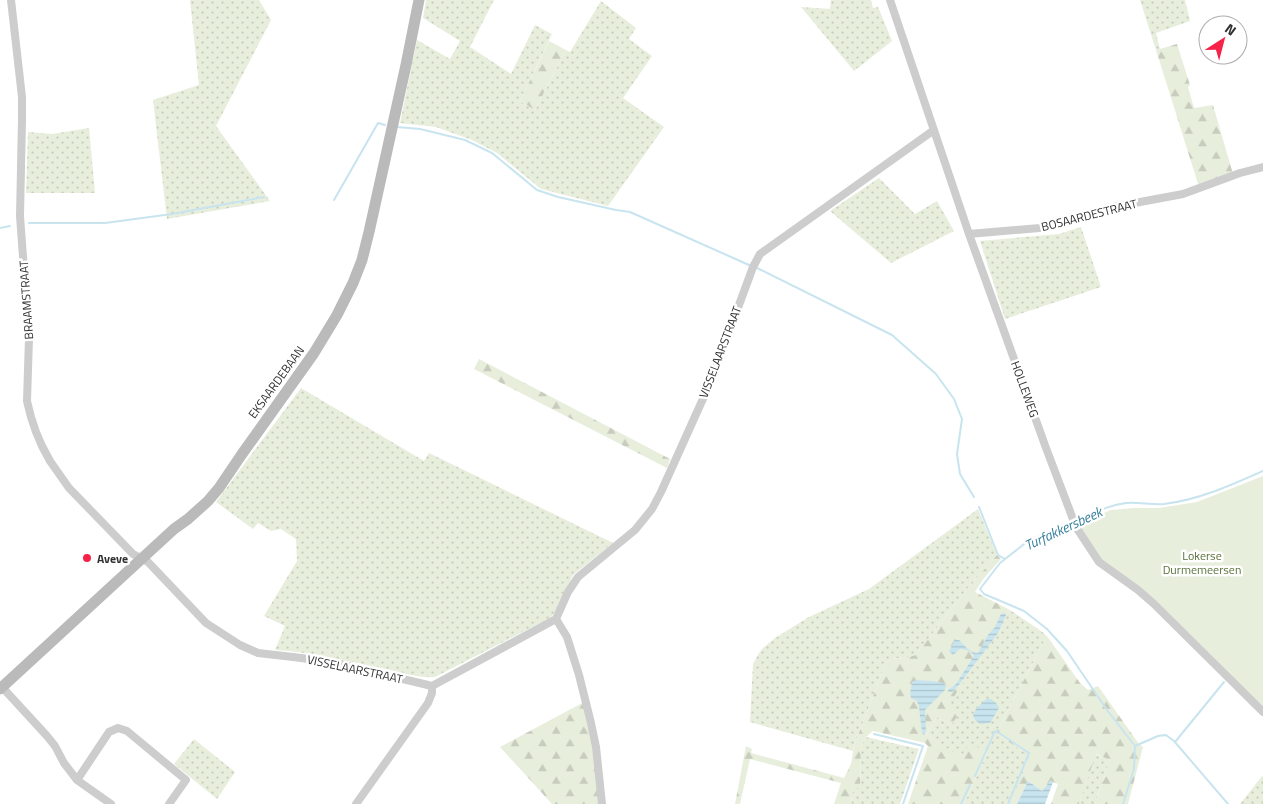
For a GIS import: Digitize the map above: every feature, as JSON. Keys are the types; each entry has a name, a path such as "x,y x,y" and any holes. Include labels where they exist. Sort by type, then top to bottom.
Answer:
{"main road":[{"name":"EKSAARDEBAAN","path":"1,688 208,501 314,353 347,298 358,273 369,232 419,0"}],"street":[{"name":"BRAAMSTRAAT","path":"11,0 21,90 20,232 29,338 27,395 29,408 42,446 63,480 134,554 142,559"},
{"name":"HOLLEWEG","path":"890,0 969,234 1076,526 1099,562 1154,604 1263,712"},
{"name":"VISSELAARSTRAAT","path":"556,619 568,592 578,577 635,530 652,509 710,381 753,267 760,254 934,130"},
{"name":"BOSAARDESTRAAT","path":"969,234 1040,228 1062,224 1108,208 1183,194 1263,167"},
{"name":"VISSELAARSTRAAT","path":"142,559 148,562 206,623 240,646 258,654 332,662 432,686"},
{"path":"356,804 428,703 432,693 432,686 556,619 567,637 580,675 596,747 602,804"},
{"path":"1,688 47,736 77,780 111,804"},
{"path":"77,780 109,732 118,728 127,730 186,780 169,804"}],"green space":[{"path":"190,0 259,0 271,20 216,126 270,201 167,219 153,100 199,85"},
{"path":"426,0 494,0 470,47 511,74 535,25 552,34 520,101 535,110 566,50 570,52 601,1 636,28 629,39 652,56 623,98 664,127 608,206 541,189 497,153 472,140 436,127 400,123 417,40 450,59 460,41 423,18"},
{"path":"831,0 871,0 873,8 878,7 892,41 854,71 801,7 830,9"},
{"path":"1140,0 1185,0 1190,21 1156,33 1160,49 1156,50"},
{"path":"549,41 566,50 535,110 520,101"},
{"path":"1177,44 1190,85 1188,87 1194,108 1213,105 1233,174 1199,187 1156,50"},
{"path":"89,128 95,193 26,193 28,132 52,134"},
{"path":"879,178 915,214 937,201 954,231 891,263 830,211"},
{"path":"1081,227 1101,287 1005,319 980,241 1059,234"},
{"path":"479,359 670,459 667,468 474,369"},
{"path":"301,388 424,461 429,453 613,543 573,575 555,613 550,618 435,677 416,676 317,655 275,650 285,626 264,616 297,561 296,539 281,529 271,531 258,523 253,529 216,502"},
{"name":"Lokerse Durmemeersen","path":"1263,476 1263,709 1150,596 1100,558 1086,538 1079,523 1111,510 1159,508 1197,502"},
{"path":"978,509 997,555 968,588 916,655 890,659 885,665 853,751 750,722 753,664 763,648 775,638 809,617 869,589"},
{"path":"997,555 1001,559 984,578 975,592 1010,610 948,706 959,714 951,725 937,717 926,735 961,757 969,744 987,751 964,804 908,804 928,746 925,743 873,731 866,737 861,746 860,788 853,788 851,804 834,804 841,783 750,759 740,804 735,804 746,746 752,749 751,753 844,778 851,764 854,746 885,665 890,659 916,655 968,588"},
{"path":"1010,610 1047,636 996,733 1030,756 1011,804 964,804 987,752 961,758 926,735 937,717 951,725 947,706"},
{"path":"1047,636 1080,683 1088,690 1098,686 1143,747 1128,804 1095,804 1110,760 1096,754 1079,804 1051,804 1058,784 1050,781 1042,791 1028,781 1017,804 1011,804 1029,756 996,733"},
{"path":"584,702 592,744 599,804 552,804 500,747"},
{"path":"866,737 919,749 900,804 851,804 853,788 860,788 861,746"},
{"path":"194,739 235,772 217,799 174,764"},
{"path":"1095,754 1110,760 1095,804 1079,804"},
{"path":"1263,775 1263,804 1240,804"}],"water":[{"path":"1005,613 1006,615 998,633 958,686 952,692 948,692 956,684 974,656 964,649 960,649 953,655 949,651 955,640 959,640 970,650 978,653 1001,614"},
{"path":"917,680 936,681 946,685 945,690 925,710 926,731 924,735 922,733 917,701 911,698 910,694 912,682"},
{"path":"986,699 991,699 999,708 990,723 980,724 973,715"},
{"path":"1028,781 1042,791 1050,781 1053,782 1045,804 1017,804"}],"waterway":[{"path":"334,200 378,123 385,125"},
{"path":"397,127 420,129 465,140 492,153 537,190 558,197 630,212 749,265"},
{"path":"29,223 105,223 172,214 264,197"},
{"path":"0,228 10,226"},
{"path":"755,267 892,335 936,374 954,399 962,419 957,454 960,474 974,497"},
{"name":"Turfakkersbeek","path":"1075,521 1119,504 1164,504 1189,499 1227,487 1263,471"},
{"path":"979,507 998,555 1005,559"},
{"name":"Turfakkersbeek","path":"1070,522 1028,541 1000,563 980,589 984,594 1024,611 1047,629 1067,651 1107,710 1135,746 1134,769 1123,804"},
{"path":"1175,742 1224,682"},
{"path":"975,776 995,731 1029,753 1008,804"},
{"path":"874,734 923,746 903,804"},
{"path":"1135,746 1158,736 1166,735 1174,741 1228,804"},
{"path":"961,804 970,785"}],"place":[{"name":"Aveve","path":"87,558"}]}
